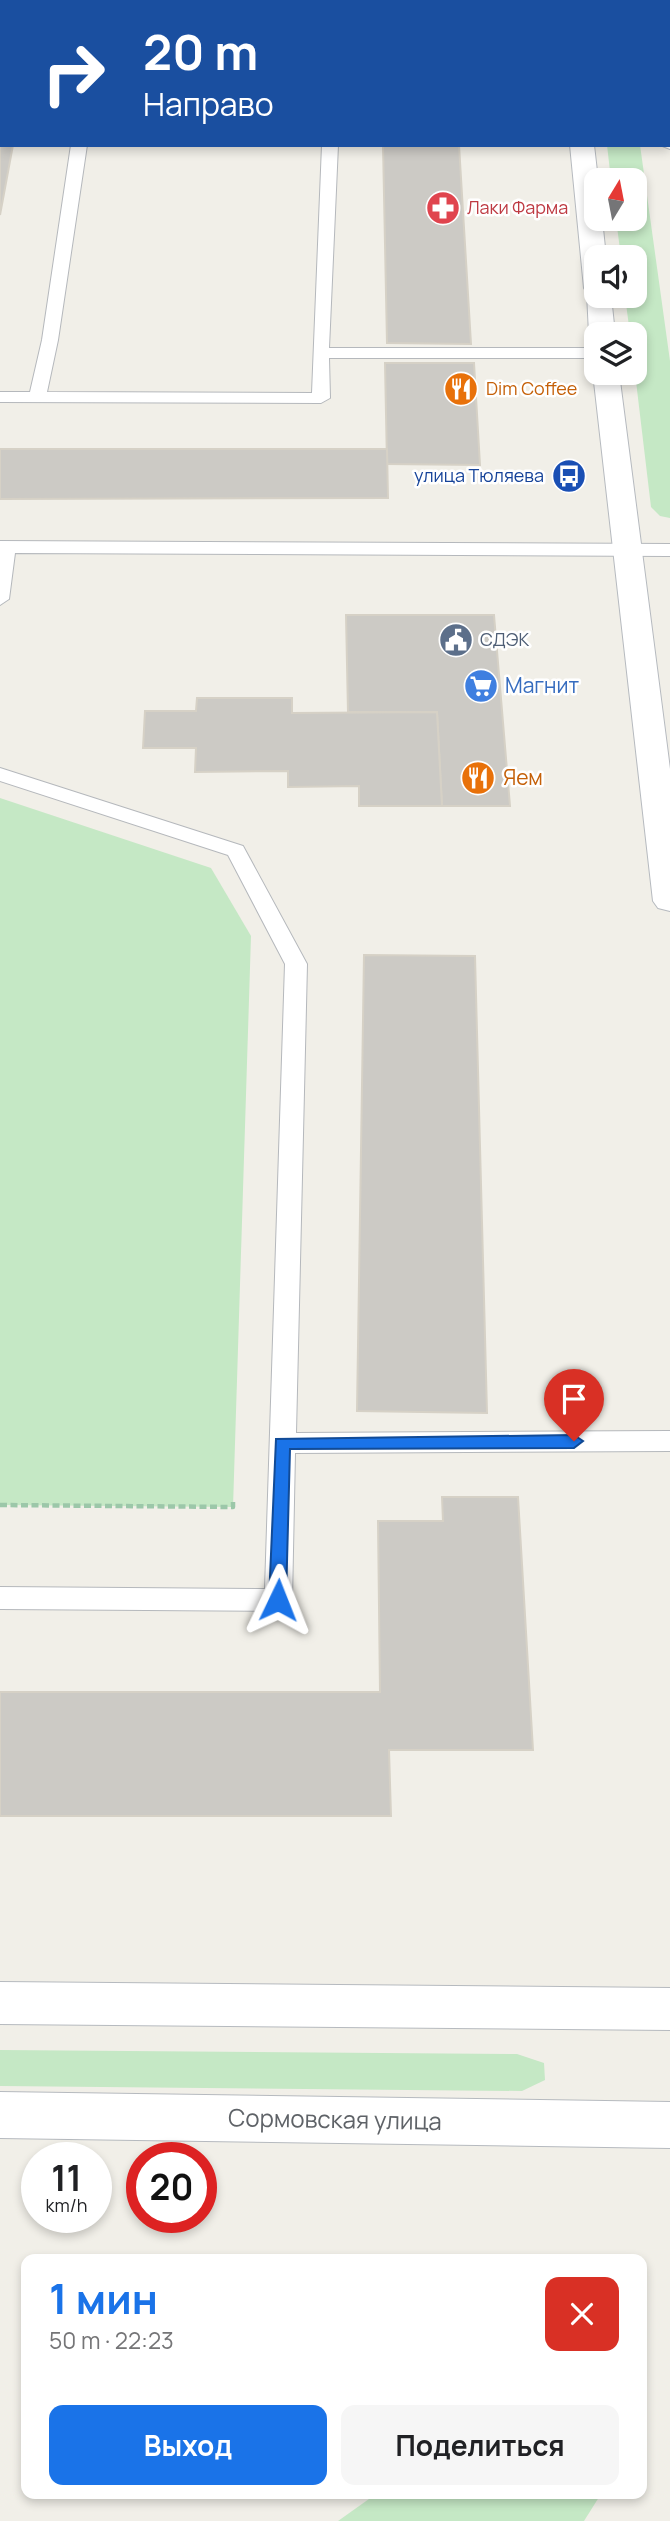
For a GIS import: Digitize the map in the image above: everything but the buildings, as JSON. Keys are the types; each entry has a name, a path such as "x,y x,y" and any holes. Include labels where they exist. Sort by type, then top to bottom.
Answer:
{"main road":[{"path":"582,147 592,245"},
{"path":"608,385 670,901"},
{"path":"0,2003 670,2009"},
{"name":"Сормовская улица","path":"0,2115 670,2125"}],"lane":[{"path":"37,397 50,341 79,147"},
{"path":"0,397 321,398 320,353 330,147"},
{"path":"320,353 584,354"},
{"path":"0,599 3,547 670,550"},
{"path":"0,774 236,851 296,964 278,1600 0,1598"},
{"path":"282,1443 670,1441"}],"path":[{"path":"0,1506 233,1507 233,1493"}],"green space":[{"path":"607,147 640,147 643,168 610,168"},
{"path":"648,203 670,361 670,518 660,516 651,507 636,385 647,385 647,322 628,322 627,308 647,308 647,245 619,245 618,231 648,231"},
{"path":"0,798 211,868 251,936 233,1507 0,1505"},
{"path":"0,2050 517,2054 544,2063 545,2080 522,2091 0,2086"},
{"path":"369,2499 598,2499 584,2521 338,2521"}],"place":[{"name":"Лаки Фарма","path":"443,208"},
{"name":"Dim Coffee","path":"461,389"},
{"name":"улица Тюляева","path":"569,476"},
{"name":"СДЭК","path":"456,640"},
{"name":"Магнит","path":"481,686"},
{"name":"Яем","path":"478,778"}],"route":[{"path":"278,1600 282,1443 574,1441"}]}
